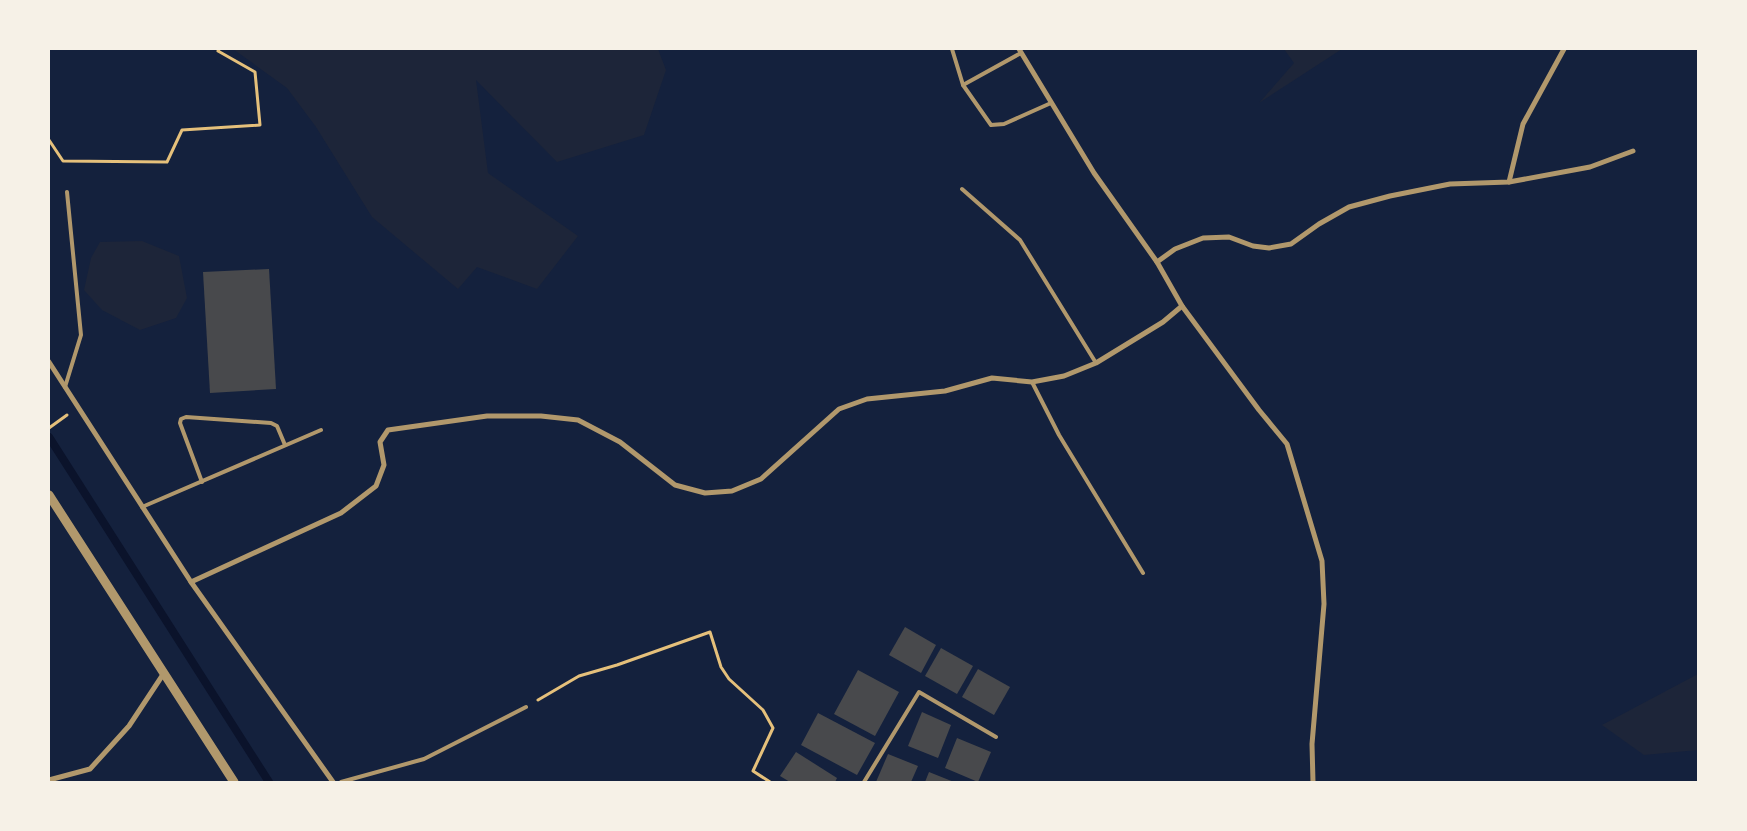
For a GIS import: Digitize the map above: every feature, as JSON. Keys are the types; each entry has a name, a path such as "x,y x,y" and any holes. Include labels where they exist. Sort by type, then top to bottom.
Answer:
{"street":[{"path":"1509,182 1522,124 1564,49"},
{"path":"1020,51 1094,173 1157,262 1182,306 1259,410 1287,444 1322,561 1324,604 1312,744 1313,782"},
{"path":"1157,262 1175,249 1203,238 1229,237 1253,246 1269,248 1291,244 1319,224 1357,205 1450,184 1509,182 1590,167 1633,151"},
{"path":"191,582 341,513 348,508 376,486 384,465 380,442 388,430 487,416 541,416 578,420 620,442 675,485 705,493 732,491 761,479 839,410 867,399 945,391 992,378 1032,382 1064,376 1096,363 1163,322 1182,306"},
{"path":"49,362 191,582 333,782"},
{"path":"49,495 234,782"},
{"path":"49,780 90,769 129,726 164,673"}],"lane":[{"path":"952,49 963,85 990,125 1004,124 1051,104"},
{"path":"963,85 1020,51"},
{"path":"962,189 1020,240 1096,363"},
{"path":"65,387 81,335 68,192"},
{"path":"1032,382 1059,435 1143,573"},
{"path":"202,482 180,423 181,419 186,417 271,423 277,426 285,445"},
{"path":"142,506 322,430"},
{"path":"864,782 919,692 996,737"},
{"path":"341,782 424,759 526,707"}],"path":[{"path":"49,140 63,161 167,162 182,130 260,125 255,72 218,51 219,49"},
{"path":"49,428 61,419"},
{"path":"526,707 579,676 617,665 710,632 721,668 729,679 763,710 773,728 753,771 770,782"}],"shaded area":[{"path":"233,49 658,49 666,70 644,135 557,162 476,80 488,173 578,236 537,289 477,267 458,289 372,217 316,127 287,88"},
{"path":"1284,49 1342,49 1259,103 1294,63"},
{"path":"142,241 179,256 187,298 176,318 140,330 102,310 84,290 91,258 100,242"},
{"path":"1698,674 1698,750 1644,755 1602,725"}],"building":[{"path":"269,269 276,389 210,393 203,272"},
{"path":"905,627 936,645 921,673 889,655"},
{"path":"941,648 973,666 957,694 925,676"},
{"path":"978,669 1010,687 994,715 962,697"},
{"path":"858,670 899,692 875,736 834,714"},
{"path":"922,712 951,725 938,758 908,746"},
{"path":"818,713 875,743 857,775 801,745"},
{"path":"957,738 991,752 978,782 945,768"},
{"path":"796,752 837,778 835,782 790,782 780,776"},
{"path":"888,754 918,766 911,782 876,782"},
{"path":"929,772 954,782 925,782"}],"waterway":[{"path":"49,437 269,782"}]}
